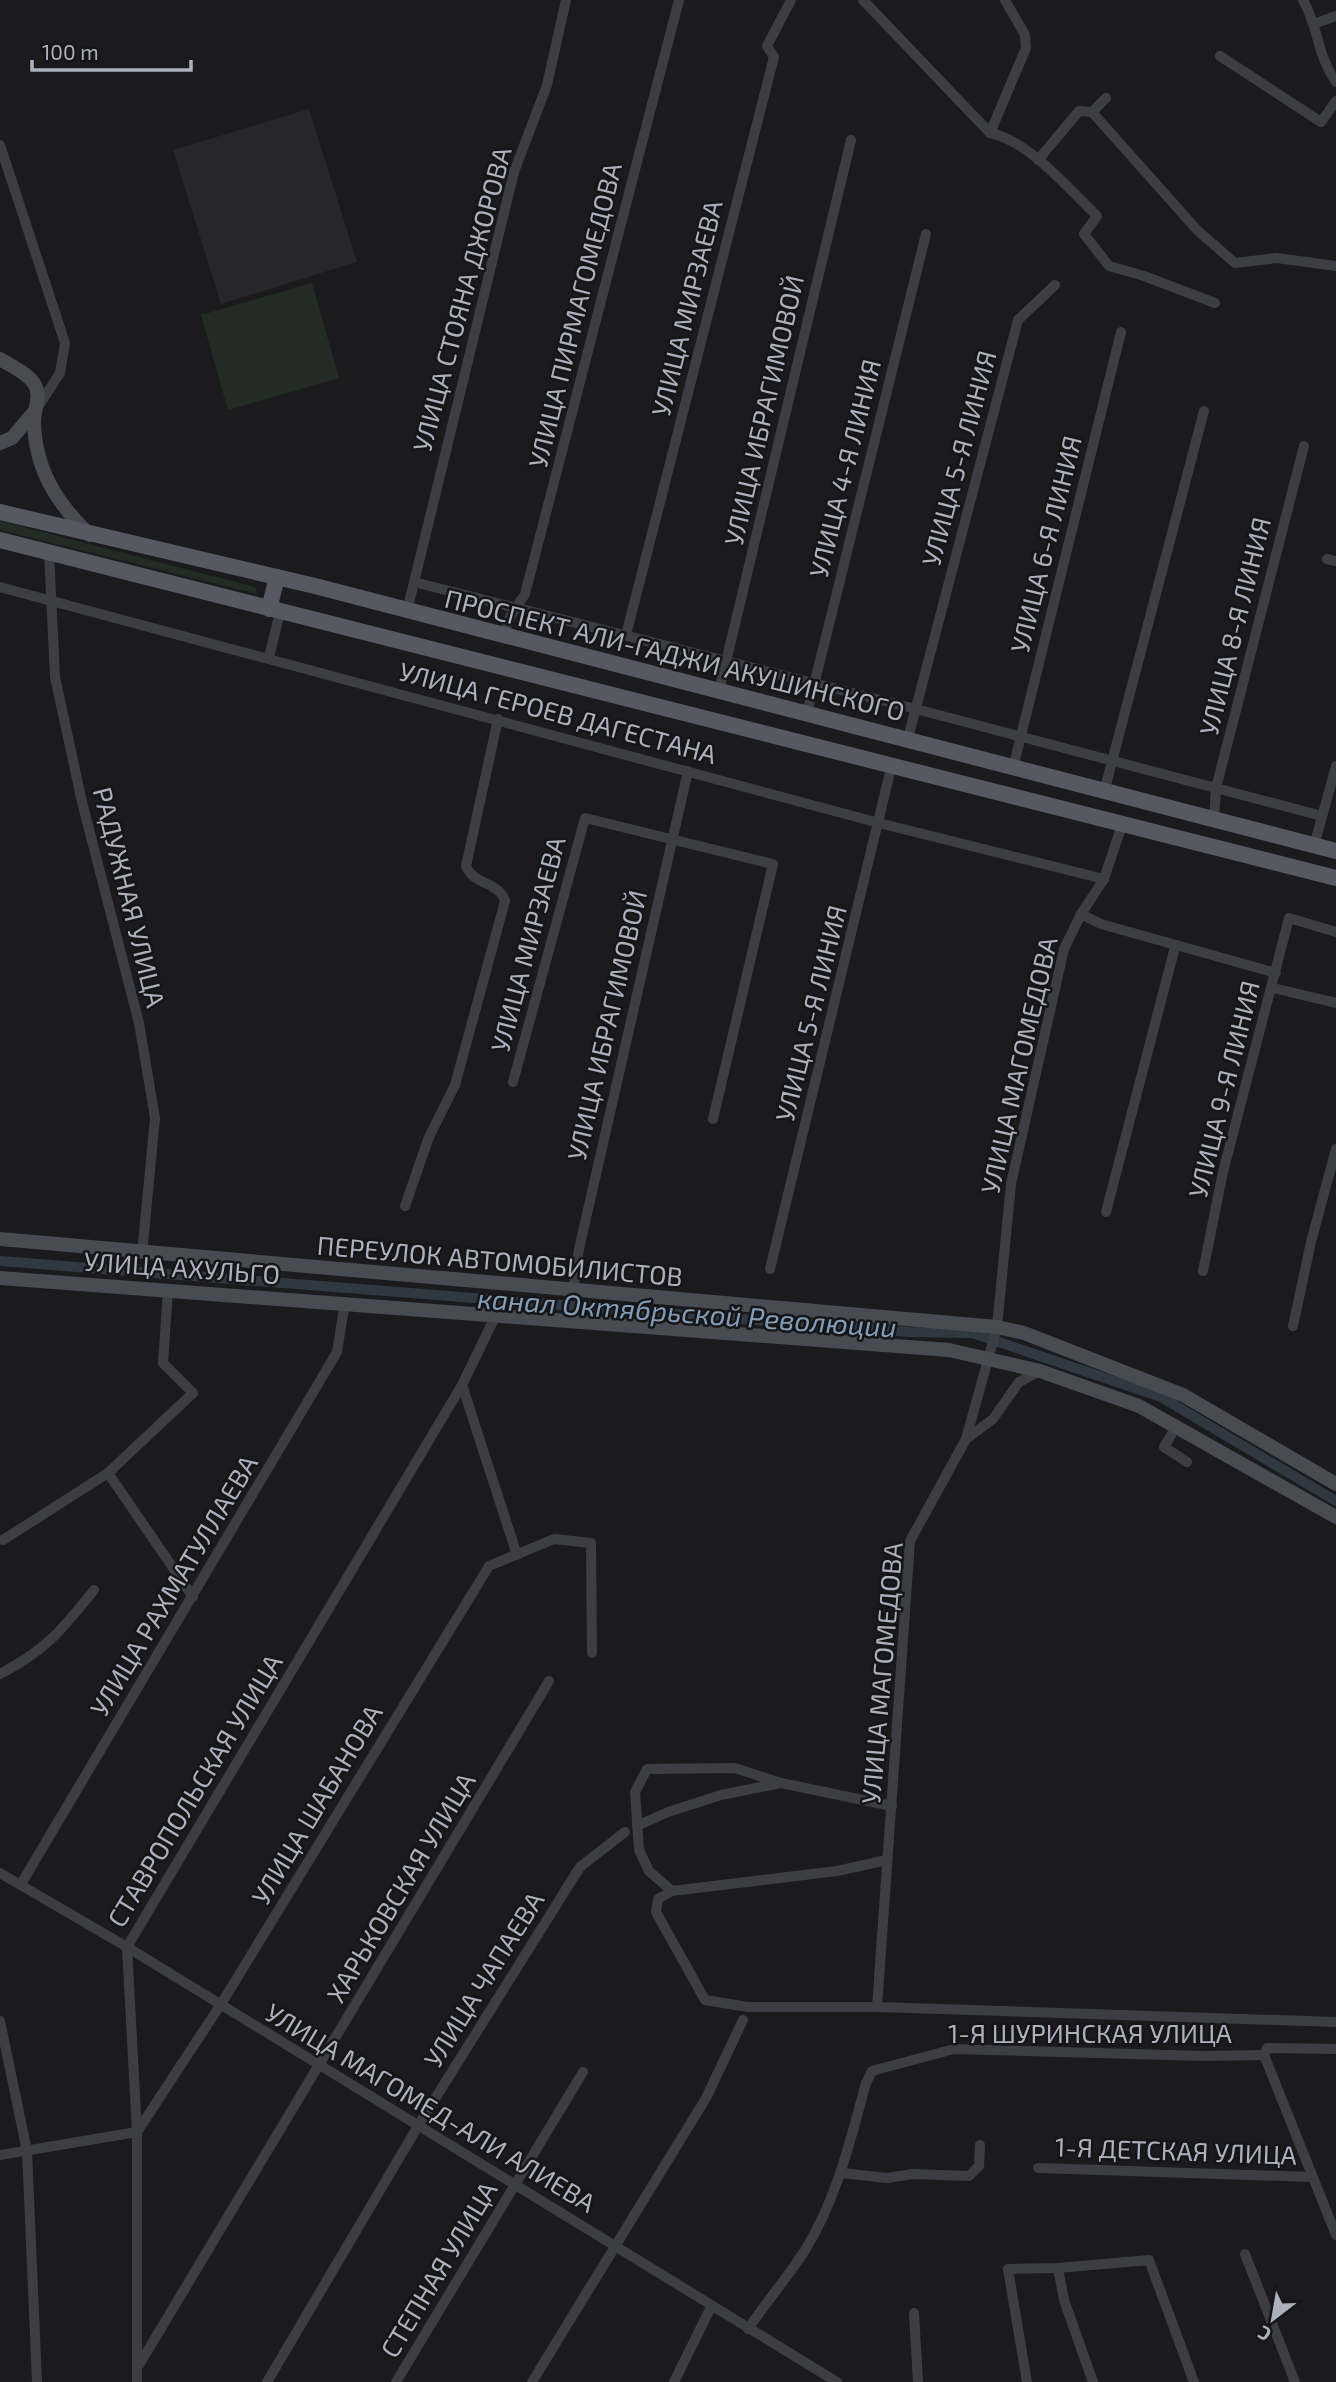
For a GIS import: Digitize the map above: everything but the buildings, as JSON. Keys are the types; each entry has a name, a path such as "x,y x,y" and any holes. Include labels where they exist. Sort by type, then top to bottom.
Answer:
{"main road":[{"path":"0,359 33,382 38,394 34,412 38,447 53,493 65,511 91,536"},
{"path":"0,443 12,438 34,412"},
{"name":"ПРОСПЕКТ АЛИ-ГАДЖИ АКУШИНСКОГО","path":"0,512 91,536 276,577 580,657 908,738 1013,768 1336,851"},
{"name":"ПРОСПЕКТ АЛИ-ГАДЖИ АКУШИНСКОГО","path":"0,540 891,768 1336,878"},
{"path":"275,610 276,577"},
{"path":"573,686 564,675 566,666 580,657"},
{"name":"ПЕРЕУЛОК АВТОМОБИЛИСТОВ","path":"0,1239 142,1254 997,1327 1024,1333 1183,1395 1336,1484"},
{"name":"УЛИЦА АХУЛЬГО","path":"0,1278 345,1302 949,1350 988,1355 1040,1371"},
{"path":"1040,1371 1107,1393 1177,1424 1336,1517"}],"street":[{"name":"УЛИЦА СТОЯНА ДЖОРОВА","path":"407,611 511,183 547,85 566,0"},
{"name":"УЛИЦА ПИРМАГОМЕДОВА","path":"503,636 510,617 525,594 679,0"},
{"name":"УЛИЦА МИРЗАЕВА","path":"626,635 774,57 766,46 790,0"},
{"path":"863,0 990,133 1002,135 1038,160 1097,216 1084,234 1109,267 1144,276 1215,303"},
{"path":"990,133 1026,48 1025,35 1005,0"},
{"path":"1303,0 1316,23 1322,61 1336,82"},
{"path":"1316,23 1336,16"},
{"path":"1220,56 1321,122 1336,101"},
{"path":"1092,112 1106,98"},
{"path":"1038,160 1079,111 1092,112 1213,245 1235,263 1277,258 1336,266"},
{"name":"УЛИЦА ИБРАГИМОВОЙ","path":"719,691 851,140"},
{"path":"0,145 65,343 60,373 34,412"},
{"name":"УЛИЦА 4-Я ЛИНИЯ","path":"807,713 926,234"},
{"name":"УЛИЦА 5-Я ЛИНИЯ","path":"908,738 1018,320 1055,285"},
{"name":"УЛИЦА 6-Я ЛИНИЯ","path":"1013,768 1121,332"},
{"path":"1104,792 1204,411"},
{"name":"УЛИЦА 8-Я ЛИНИЯ","path":"1214,819 1216,788 1304,446"},
{"name":"РАДУЖНАЯ УЛИЦА","path":"49,552 55,677 82,802 139,1023 155,1118 142,1254"},
{"path":"414,582 1112,759 1322,816"},
{"name":"УЛИЦА ГЕРОЕВ ДАГЕСТАНА","path":"0,587 879,822 1104,879"},
{"path":"269,657 275,610"},
{"path":"405,1206 429,1137 455,1085 505,901 500,891 474,879 466,866 498,719"},
{"path":"1314,846 1336,766"},
{"name":"УЛИЦА 5-Я ЛИНИЯ","path":"770,1269 891,768"},
{"name":"УЛИЦА ИБРАГИМОВОЙ","path":"573,1291 579,1249 688,771"},
{"name":"УЛИЦА МИРЗАЕВА","path":"513,1082 584,818 671,839"},
{"name":"УЛИЦА МАГОМЕДОВА","path":"877,2007 911,1541 967,1439 997,1327 1011,1184 1064,950 1081,914 1104,879 1122,825"},
{"path":"671,839 772,864 713,1119"},
{"path":"1081,914 1101,924 1175,947 1276,973"},
{"name":"УЛИЦА 9-Я ЛИНИЯ","path":"1203,1271 1223,1172 1273,988 1289,918 1336,932"},
{"path":"1106,1212 1175,947"},
{"path":"1273,988 1336,1003"},
{"path":"1293,1326 1311,1242 1336,1149"},
{"path":"3,1540 107,1473 193,1393 163,1363 168,1290"},
{"name":"УЛИЦА РАХМАТУЛЛАЕВА","path":"21,1884 337,1352 345,1302"},
{"name":"СТАВРОПОЛЬСКАЯ УЛИЦА","path":"137,2382 137,2132 127,1947 462,1385 496,1315"},
{"path":"967,1439 993,1419 1018,1382 1040,1371"},
{"path":"462,1385 517,1555"},
{"path":"1177,1424 1164,1447 1187,1462"},
{"path":"107,1473 193,1598"},
{"name":"УЛИЦА ШАБАНОВА","path":"137,2132 221,2004 489,1566 554,1539 591,1543 592,1653"},
{"path":"0,1674 28,1659 55,1639 94,1590"},
{"name":"ХАРЬКОВСКАЯ УЛИЦА","path":"137,2367 549,1681"},
{"path":"672,1891 649,1871 639,1850 635,1793 647,1769 734,1768 781,1783 891,1806"},
{"path":"637,1826 668,1812 721,1795 781,1783"},
{"name":"УЛИЦА ЧАПАЕВА","path":"267,2382 418,2126 580,1867 625,1832"},
{"path":"887,1860 837,1871 672,1891 658,1899 656,1912 705,2000 748,2007 877,2007 1336,2022"},
{"name":"УЛИЦА МАГОМЕД-АЛИ АЛИЕВА","path":"0,1873 221,2004 836,2382"},
{"path":"532,2382 706,2098 743,2020"},
{"path":"0,2021 27,2151 37,2382"},
{"name":"1-Я ШУРИНСКАЯ УЛИЦА","path":"748,2329 805,2251 842,2173 866,2083 872,2071 954,2049 1204,2056 1334,2049"},
{"path":"1334,2049 1336,2061"},
{"path":"1266,2051 1336,2235"},
{"name":"СТЕПНАЯ УЛИЦА","path":"396,2382 517,2185 583,2071"},
{"path":"0,2155 137,2132"},
{"path":"842,2173 887,2178 913,2174 969,2176 979,2166 980,2145"},
{"name":"1-Я ДЕТСКАЯ УЛИЦА","path":"1038,2168 1312,2177"},
{"path":"1245,2254 1295,2382"},
{"path":"1027,2382 1009,2269 1058,2268 1149,2260 1195,2382"},
{"path":"1058,2268 1063,2300 1093,2382"},
{"path":"674,2382 712,2307"},
{"path":"914,2313 918,2382"}],"shaded area":[{"path":"309,109 357,262 221,304 173,150"},
{"path":"312,283 339,378 228,410 201,315"},
{"path":"0,521 255,587 258,594 0,530"}],"waterway":[{"name":"канал Октябрьской Революции","path":"0,1261 909,1332 972,1333 1161,1397 1336,1501"}]}
